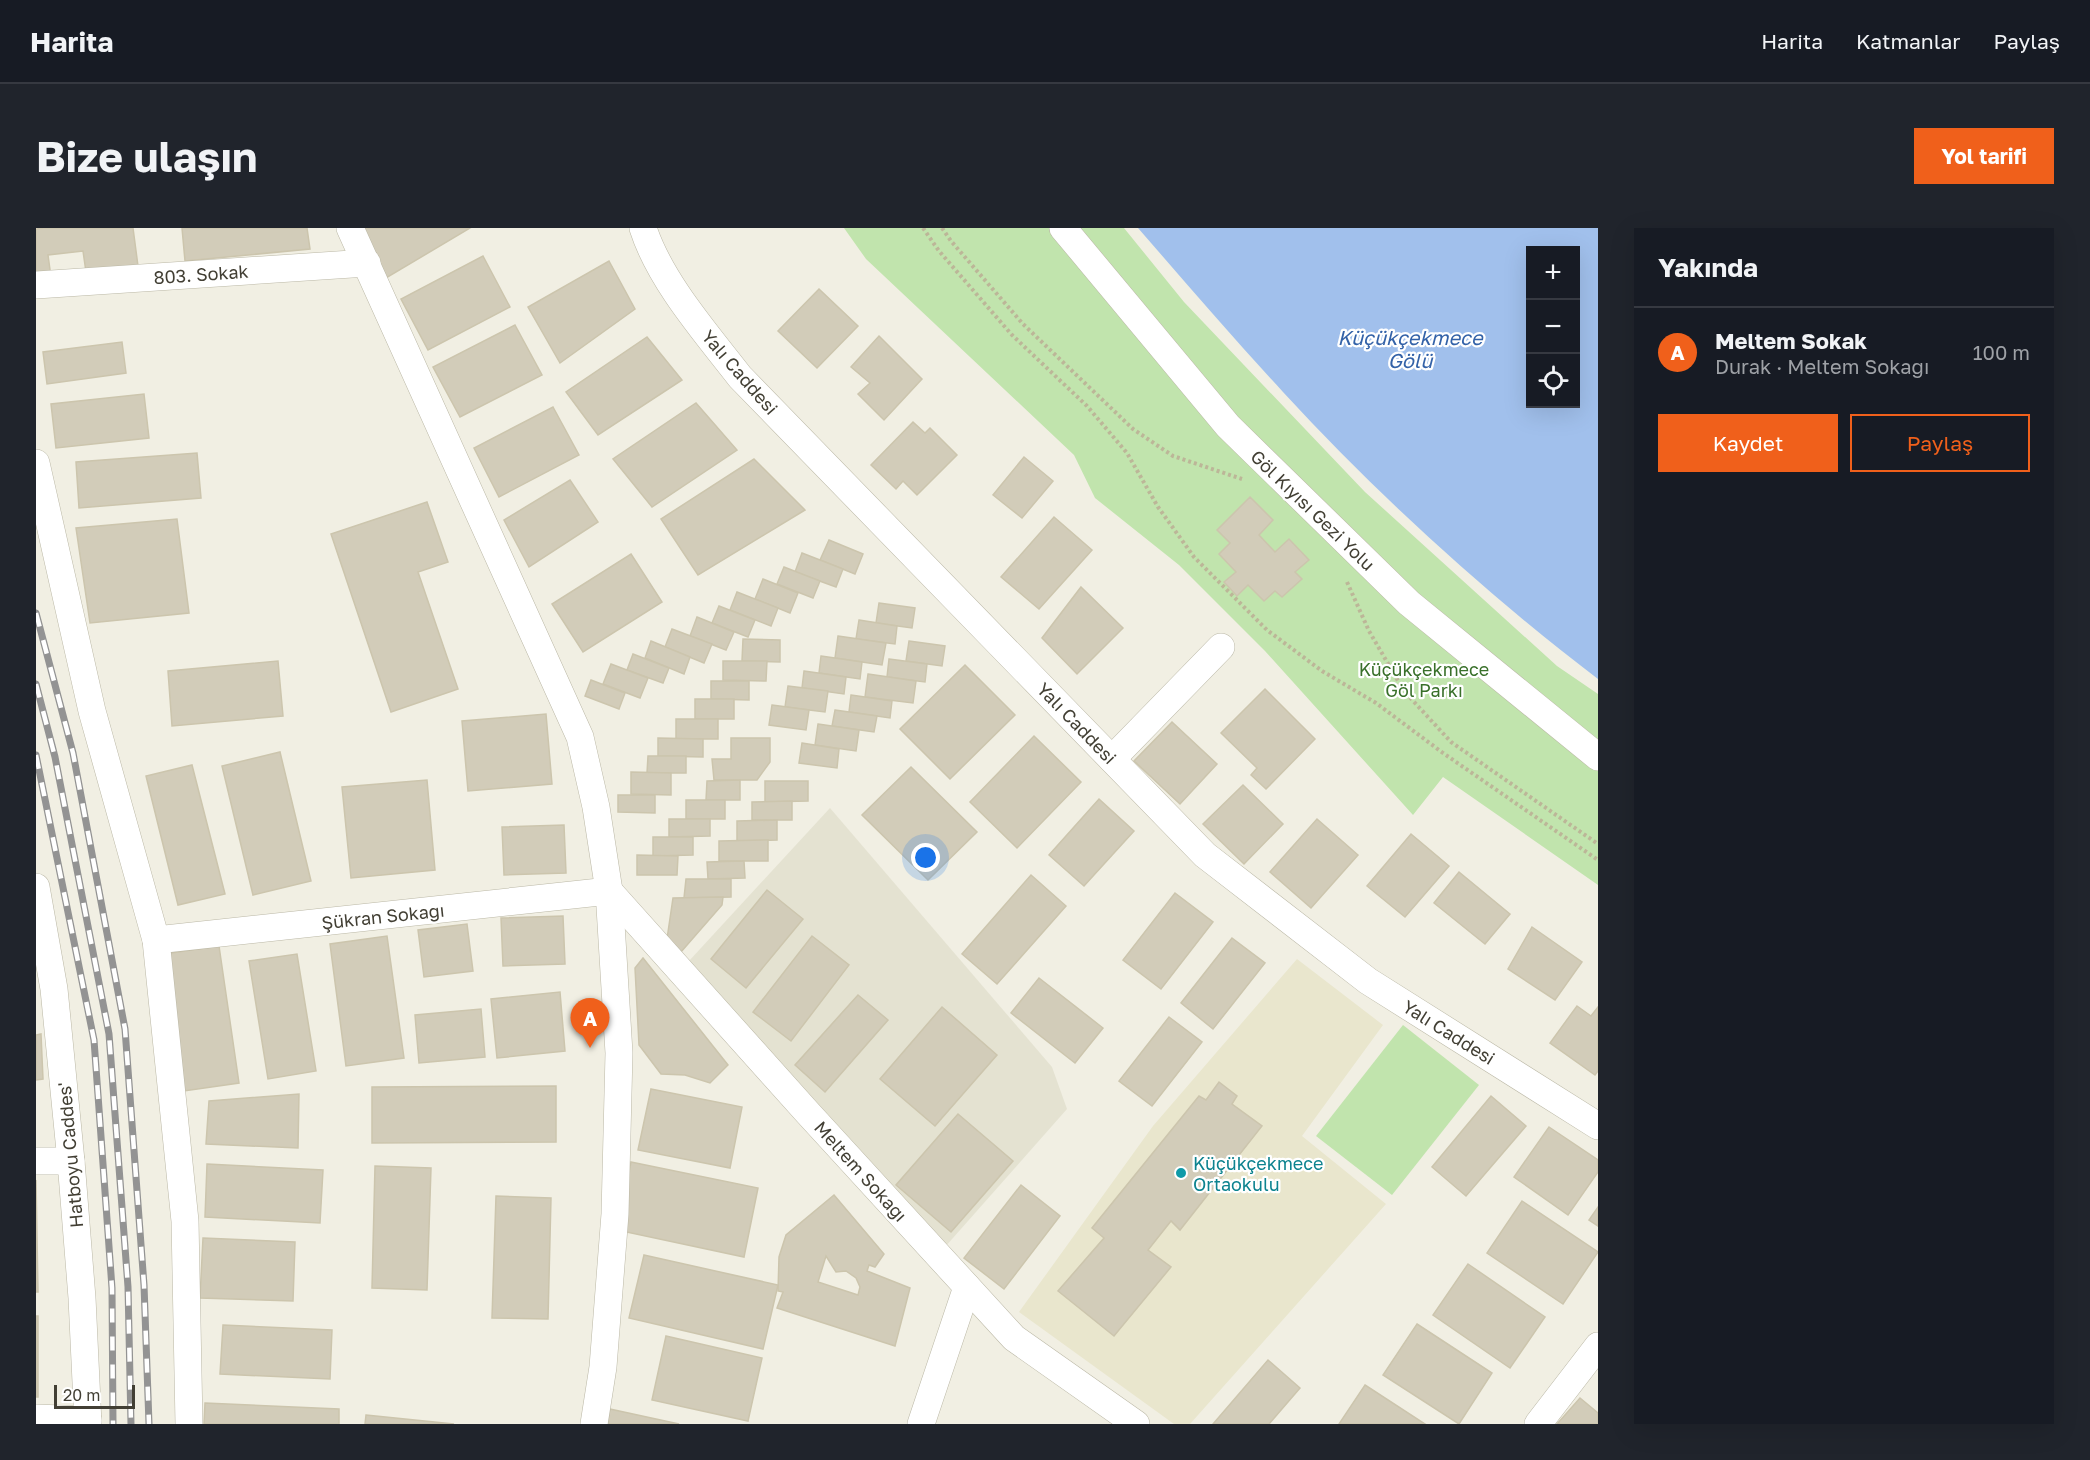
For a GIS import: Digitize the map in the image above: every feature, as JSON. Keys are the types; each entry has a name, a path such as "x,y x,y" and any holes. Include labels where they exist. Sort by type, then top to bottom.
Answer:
{"street":[{"path":"350,228 580,737 596,807 609,891 619,1053 615,1214 603,1367 594,1424"},
{"name":"Yalı Caddesi","path":"642,228 684,306 740,377 1205,855 1368,981 1598,1126"},
{"name":"Göl Kıyısı Gezi Yolu","path":"1063,228 1228,426 1409,603 1598,757"},
{"name":"803. Sokak","path":"36,285 367,263"},
{"path":"36,463 92,711 156,940 185,1221 189,1424"},
{"path":"1112,759 1221,647"},
{"name":"Şükran Sokağı","path":"156,940 609,891"},
{"name":"Meltem Sokağı","path":"609,891 1014,1338 1102,1414 1136,1424"},
{"name":"Hatboyu Caddes'","path":"37,897 54,989 71,1161 82,1298 88,1422"},
{"path":"36,1161 71,1161"},
{"path":"921,1424 967,1287"},
{"path":"1538,1424 1598,1346"},
{"path":"36,1418 88,1422"}],"path":[{"path":"923,228 939,251 1012,335 1087,406 1127,453 1158,507 1194,557 1267,630 1322,671 1376,703 1443,753 1598,860"},
{"path":"942,228 1023,324 1133,429 1173,456 1252,481"},
{"path":"1343,573 1369,631 1404,691 1451,742 1598,844"}],"shaded area":[{"path":"830,808 1052,1067 1067,1109 945,1247 689,961"},
{"path":"1297,959 1383,1025 1302,1136 1386,1204 1190,1424 1174,1424 1019,1312 1153,1126"}],"green space":[{"name":"Küçükçekmece Göl Parkı","path":"844,228 1124,228 1184,302 1365,492 1557,666 1598,694 1598,885 1443,777 1413,815 1265,651 1179,565 1095,498 1074,455 866,259"},
{"path":"1403,1025 1479,1085 1392,1195 1316,1136"}],"water":[{"name":"Küçükçekmece Gölü","path":"1138,228 1598,228 1598,679 1474,578 1395,506 1319,431"}],"building":[{"path":"133,228 138,266 86,272 83,251 48,255 51,277 36,279 36,229"},
{"path":"182,228 307,228 310,249 185,261"},
{"path":"360,228 470,228 386,278"},
{"path":"483,256 510,307 428,350 401,299"},
{"path":"609,261 635,309 560,363 528,307"},
{"path":"819,289 858,326 817,368 778,331"},
{"path":"515,325 542,375 460,417 433,367"},
{"path":"879,336 922,379 884,420 858,394 870,383 851,367"},
{"path":"647,337 682,380 598,435 566,392"},
{"path":"122,342 126,373 47,384 43,352"},
{"path":"144,394 149,438 56,448 51,404"},
{"path":"696,403 737,450 652,507 613,459"},
{"path":"553,407 579,455 499,497 474,448"},
{"path":"913,422 925,433 930,428 957,455 917,495 903,481 896,489 871,465"},
{"path":"197,453 201,498 79,508 76,462"},
{"path":"1024,457 1053,481 1022,518 993,495"},
{"path":"754,459 805,510 698,575 661,519"},
{"path":"570,480 598,522 529,567 504,520"},
{"path":"1250,497 1273,520 1259,535 1275,552 1289,539 1309,560 1295,572 1302,579 1282,597 1275,591 1264,601 1248,585 1237,596 1224,582 1236,572 1219,554 1230,543 1217,530"},
{"path":"427,502 448,562 418,572 458,689 391,712 331,534"},
{"path":"1054,517 1092,550 1039,609 1001,577"},
{"path":"177,519 189,613 90,623 76,528"},
{"path":"829,540 863,554 855,574 820,560"},
{"path":"802,553 843,569 836,587 795,572"},
{"path":"631,554 662,602 583,652 552,604"},
{"path":"784,567 820,581 813,598 777,584"},
{"path":"763,579 798,593 790,613 755,599"},
{"path":"1081,587 1123,628 1077,674 1042,638"},
{"path":"737,592 778,608 771,626 730,610"},
{"path":"879,603 915,608 912,628 876,623"},
{"path":"719,606 755,620 748,637 712,623"},
{"path":"697,617 734,632 726,650 690,636"},
{"path":"859,620 897,626 895,644 856,639"},
{"path":"672,629 712,644 704,663 665,647"},
{"path":"838,636 886,643 882,665 835,658"},
{"path":"743,639 780,640 780,662 742,661"},
{"path":"651,641 690,657 684,674 645,658"},
{"path":"909,641 945,646 942,666 906,661"},
{"path":"633,654 669,668 663,683 627,670"},
{"path":"821,656 862,662 860,679 819,673"},
{"path":"889,659 927,664 925,682 887,677"},
{"path":"278,661 283,716 172,726 168,671"},
{"path":"723,661 767,661 766,681 723,680"},
{"path":"611,664 648,678 640,698 603,684"},
{"path":"965,665 1015,715 950,779 900,729"},
{"path":"804,671 846,677 844,694 802,688"},
{"path":"868,674 916,681 913,703 865,697"},
{"path":"591,680 625,693 619,709 585,696"},
{"path":"711,681 749,681 749,700 711,699"},
{"path":"788,686 828,691 825,712 785,707"},
{"path":"1265,689 1315,739 1266,789 1251,775 1257,768 1221,733"},
{"path":"851,695 892,701 890,718 849,712"},
{"path":"695,699 734,699 734,719 695,719"},
{"path":"772,705 809,710 806,730 769,725"},
{"path":"835,710 877,716 874,732 832,726"},
{"path":"546,714 552,784 468,791 462,721"},
{"path":"676,719 718,719 718,739 676,739"},
{"path":"1172,722 1217,764 1180,804 1134,761"},
{"path":"818,724 859,730 856,751 815,745"},
{"path":"1034,736 1081,782 1017,848 970,802"},
{"path":"658,738 703,739 703,757 658,756"},
{"path":"731,738 770,738 770,762 757,780 714,780 712,759 731,759"},
{"path":"802,743 839,749 837,768 799,763"},
{"path":"280,752 311,881 253,895 222,766"},
{"path":"648,756 686,756 686,773 647,773"},
{"path":"192,765 225,894 178,905 146,776"},
{"path":"911,767 977,832 928,880 862,815"},
{"path":"631,772 671,773 671,795 631,794"},
{"path":"427,780 435,870 351,878 342,787"},
{"path":"740,780 740,800 706,800 707,781"},
{"path":"765,781 808,781 808,801 765,802"},
{"path":"1243,785 1283,824 1244,864 1203,824"},
{"path":"618,795 655,795 655,813 618,812"},
{"path":"1099,799 1134,831 1084,886 1049,855"},
{"path":"686,800 725,800 725,819 686,819"},
{"path":"792,801 792,820 752,820 752,802"},
{"path":"669,819 710,819 710,836 669,837"},
{"path":"1317,819 1358,855 1311,908 1270,872"},
{"path":"777,820 777,840 737,841 737,821"},
{"path":"564,825 566,873 504,875 502,827"},
{"path":"1411,834 1449,866 1405,917 1367,886"},
{"path":"653,837 693,837 693,855 653,856"},
{"path":"768,840 768,861 719,861 719,841"},
{"path":"637,855 678,856 677,875 637,875"},
{"path":"744,861 745,878 708,879 707,862"},
{"path":"1459,872 1510,914 1485,944 1434,903"},
{"path":"1031,875 1066,906 997,984 962,954"},
{"path":"686,879 731,879 731,897 684,898"},
{"path":"767,890 803,919 746,988 711,959"},
{"path":"1175,893 1213,922 1161,989 1123,960"},
{"path":"723,897 722,905 681,952 667,939 673,898"},
{"path":"563,916 565,964 503,966 501,918"},
{"path":"467,924 473,971 424,977 418,930"},
{"path":"1532,927 1582,962 1555,1000 1508,969"},
{"path":"387,936 404,1058 346,1066 330,944"},
{"path":"812,936 849,965 791,1041 753,1012"},
{"path":"1232,938 1265,963 1213,1029 1181,1003"},
{"path":"219,946 239,1083 184,1091 164,954"},
{"path":"297,954 316,1071 268,1079 249,961"},
{"path":"643,958 728,1065 710,1083 685,1075 661,1074 639,1045 635,968"},
{"path":"1039,978 1103,1028 1075,1063 1011,1013"},
{"path":"560,992 565,1051 497,1058 491,999"},
{"path":"858,995 888,1020 825,1092 795,1065"},
{"path":"1577,1006 1591,1016 1598,1007 1598,1071 1595,1075 1550,1043"},
{"path":"942,1007 997,1055 935,1126 880,1079"},
{"path":"481,1009 485,1057 419,1063 415,1015"},
{"path":"1169,1017 1202,1042 1152,1106 1119,1081"},
{"path":"41,1034 43,1079 36,1080 36,1035"},
{"name":"Küçükçekmece Ortaokulu","path":"1219,1082 1237,1096 1232,1104 1262,1126 1180,1230 1171,1221 1148,1250 1171,1267 1114,1336 1058,1291 1104,1238 1092,1228 1199,1096 1206,1100"},
{"path":"556,1086 556,1142 372,1143 372,1087"},
{"path":"651,1089 742,1107 730,1168 638,1150"},
{"path":"299,1094 298,1148 206,1144 209,1101"},
{"path":"1491,1096 1526,1126 1466,1196 1432,1167"},
{"path":"958,1114 1013,1161 951,1232 896,1185"},
{"path":"1549,1127 1598,1160 1598,1172 1568,1215 1514,1177"},
{"path":"631,1162 758,1188 744,1257 617,1230"},
{"path":"207,1164 323,1170 320,1223 205,1217"},
{"path":"375,1166 431,1168 427,1290 372,1288"},
{"path":"36,1180 38,1292 36,1292"},
{"path":"1021,1185 1060,1216 1004,1289 964,1258"},
{"path":"834,1195 884,1254 875,1267 869,1265 867,1271 910,1288 895,1346 777,1308 783,1292 778,1291 779,1257 786,1235","holes":["826,1256 836,1272 846,1271 856,1278 860,1287 858,1295 818,1282"]},
{"path":"496,1196 551,1198 548,1319 492,1318"},
{"path":"1522,1201 1598,1252 1563,1304 1487,1253"},
{"path":"1598,1207 1598,1226 1589,1220"},
{"path":"203,1238 295,1242 293,1301 200,1298"},
{"path":"644,1255 778,1285 763,1349 629,1318"},
{"path":"1468,1264 1545,1317 1510,1368 1433,1315"},
{"path":"36,1316 38,1316 38,1397 36,1397"},
{"path":"1417,1324 1492,1373 1459,1424 1383,1375"},
{"path":"223,1325 332,1330 330,1379 220,1374"},
{"path":"666,1336 762,1358 748,1421 652,1400"},
{"path":"1268,1360 1300,1388 1269,1424 1213,1424"},
{"path":"1365,1385 1425,1424 1339,1424"},
{"path":"1580,1398 1598,1413 1598,1424 1557,1424"},
{"path":"205,1403 339,1409 339,1424 204,1424"},
{"path":"610,1409 679,1424 607,1424"},
{"path":"366,1415 454,1424 365,1424"}],"railway":[{"path":"36,613 73,753 125,1029 144,1285 149,1424"},
{"path":"36,684 55,757 109,1034 128,1287 131,1424"},
{"path":"36,755 94,1040 112,1288 113,1424"}],"place":[{"name":"Meltem Sokak","path":"590,1048"},
{"name":"Küçükçekmece Ortaokulu","path":"1181,1173"}]}
